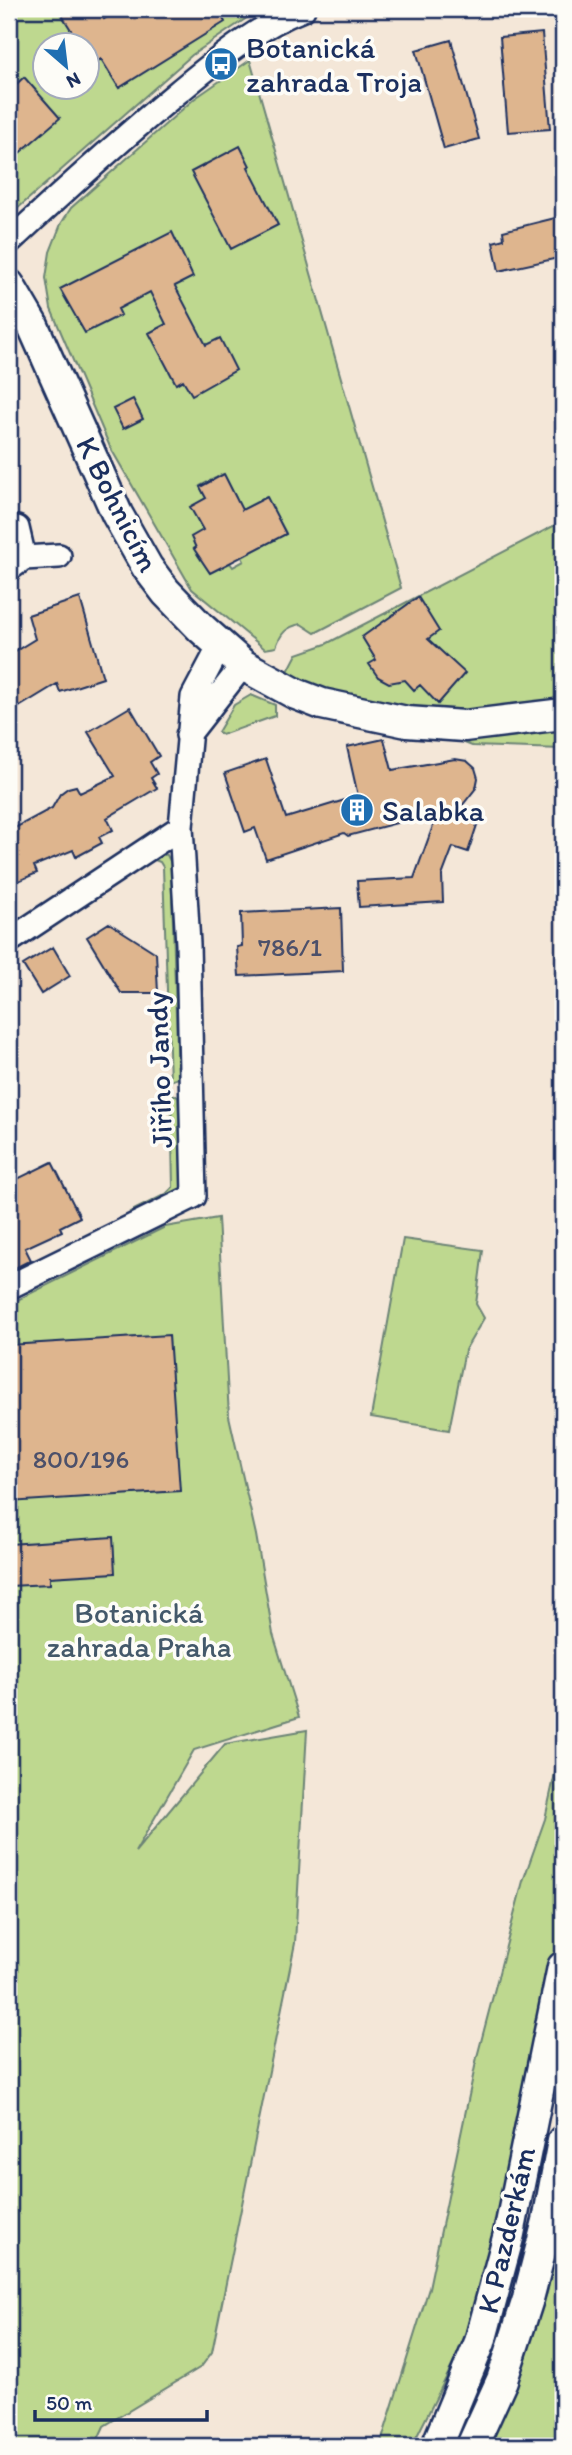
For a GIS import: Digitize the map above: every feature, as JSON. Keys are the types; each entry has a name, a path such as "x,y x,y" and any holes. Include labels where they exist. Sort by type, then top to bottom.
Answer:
{"street":[{"path":"9,242 144,120 204,71 241,42 303,9"},
{"name":"K Bohnicím","path":"9,285 33,326 117,514 147,567 166,592 219,646 243,665 296,694 322,704 407,722 464,726 563,714"},
{"path":"17,528 17,563 59,556"},
{"name":"Jiřího Jandy","path":"9,1287 194,1196 188,944 181,827 193,697 219,646"},
{"path":"188,736 243,665"},
{"path":"9,941 181,827"},
{"name":"K Pazderkám","path":"437,2446 480,2342 509,2234 563,1967"},
{"name":"K Pazderkám","path":"472,2446 502,2380 528,2299 548,2221 563,2141"}],"green space":[{"path":"9,9 260,9 192,55 9,216"},
{"path":"250,60 401,588 315,633 301,624 291,627 282,634 276,647 265,649 192,589 110,447 51,309 46,278 50,252 61,224 71,208 194,99","holes":["223,474 236,498 228,503 231,516 266,497 286,533 242,557 244,561 233,567 230,563 210,573 194,549 203,530 191,507 206,498 200,486"]},
{"path":"563,521 563,698 466,712 394,707 285,677 297,654 326,644"},
{"path":"251,695 275,705 275,716 222,735 218,732 234,705"},
{"path":"563,727 563,749 472,746 457,740 528,735"},
{"path":"156,852 167,855 171,863 178,1078 170,1081 163,867 155,860"},
{"path":"171,1094 178,1096 182,1187 180,1191 132,1215 130,1212 166,1194 173,1187"},
{"name":"Botanická zahrada Praha","path":"218,1218 229,1416 256,1535 273,1634 299,1717 194,1750 135,1852 225,1744 307,1730 295,1943 212,2352 201,2367 104,2426 95,2446 9,2446 9,1304 165,1227"},
{"path":"403,1239 483,1250 476,1304 484,1318 465,1350 449,1430 371,1417"},
{"path":"563,1737 563,1920 505,2206 461,2348 412,2446 380,2446 429,2288 477,2057 523,1881 545,1819"},
{"path":"563,2223 563,2446 486,2446 547,2293"}],"building":[{"path":"58,9 98,9 104,19 120,9 217,9 225,22 119,88 102,61 102,32 72,32"},
{"path":"542,33 550,129 508,132 500,37"},
{"path":"451,40 479,139 444,149 416,50"},
{"path":"24,77 32,86 32,102 46,102 60,118 9,162 9,91"},
{"path":"240,146 278,225 231,249 191,172"},
{"path":"563,216 563,257 499,271 493,242 504,239 503,231"},
{"path":"172,232 193,277 175,286 206,345 220,338 236,370 192,395 183,380 176,384 149,333 166,324 150,292 118,309 121,315 85,333 60,289"},
{"path":"133,399 143,419 123,429 113,409"},
{"path":"224,474 242,510 267,497 286,534 210,573 194,549 196,548 191,537 203,530 190,507 206,498 200,487"},
{"path":"418,597 439,631 428,639 465,673 438,704 420,685 414,690 405,680 389,683 378,677 369,664 376,660 362,637"},
{"path":"80,598 103,678 60,692 57,684 19,707 9,696 9,655 35,639 28,615"},
{"path":"130,707 159,756 150,762 157,774 151,778 157,788 107,818 113,830 99,837 102,843 76,857 73,850 34,866 37,873 9,885 9,831 52,808 60,794 68,788 76,786 80,793 115,776 88,732"},
{"path":"384,739 392,770 455,759 467,761 475,768 478,778 476,788 458,811 479,819 468,852 453,847 442,876 443,902 359,907 357,881 414,878 438,812 348,836 344,833 266,859 255,828 245,832 225,773 266,759 286,818 358,796 347,747"},
{"path":"341,908 343,971 239,976 237,947 242,946 241,913"},
{"path":"109,923 156,953 158,993 121,993 87,937"},
{"path":"53,947 70,976 41,994 23,965"},
{"path":"52,1162 80,1217 60,1227 62,1231 25,1248 31,1260 9,1271 9,1183"},
{"path":"169,1335 180,1491 9,1502 9,1345"},
{"path":"113,1537 115,1573 50,1577 50,1584 9,1586 9,1544"}],"place":[{"name":"Botanická zahrada Troja","path":"221,64"},
{"name":"Salabka","path":"357,810"}]}
